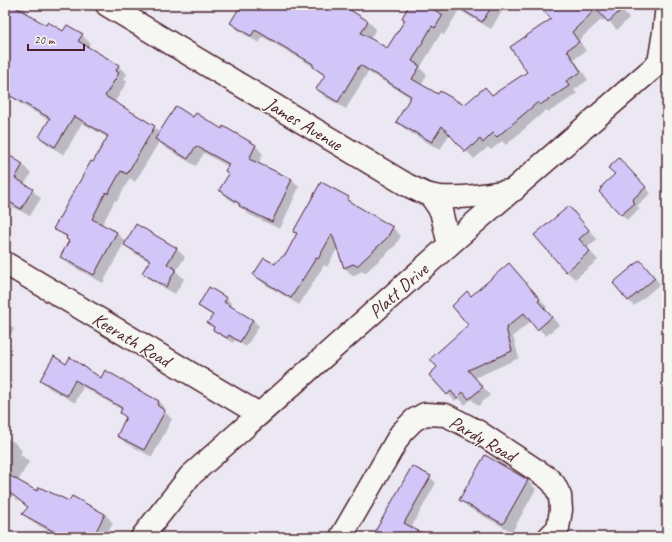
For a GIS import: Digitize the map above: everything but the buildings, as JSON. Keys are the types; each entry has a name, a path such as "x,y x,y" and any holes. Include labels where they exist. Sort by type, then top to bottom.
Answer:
{"street":[{"name":"James Avenue","path":"107,5 407,185 430,195 447,196 485,195 514,190"},
{"path":"663,59 667,5"},
{"name":"Platt Drive","path":"142,537 190,476 450,245 663,59"},
{"path":"430,195 441,211 450,245"},
{"name":"Keerath Road","path":"5,263 259,414"},
{"name":"Pardy Road","path":"341,537 401,433 414,420 425,414 446,415 477,431 548,478 554,484 560,496 561,510 558,528 550,537"}]}
